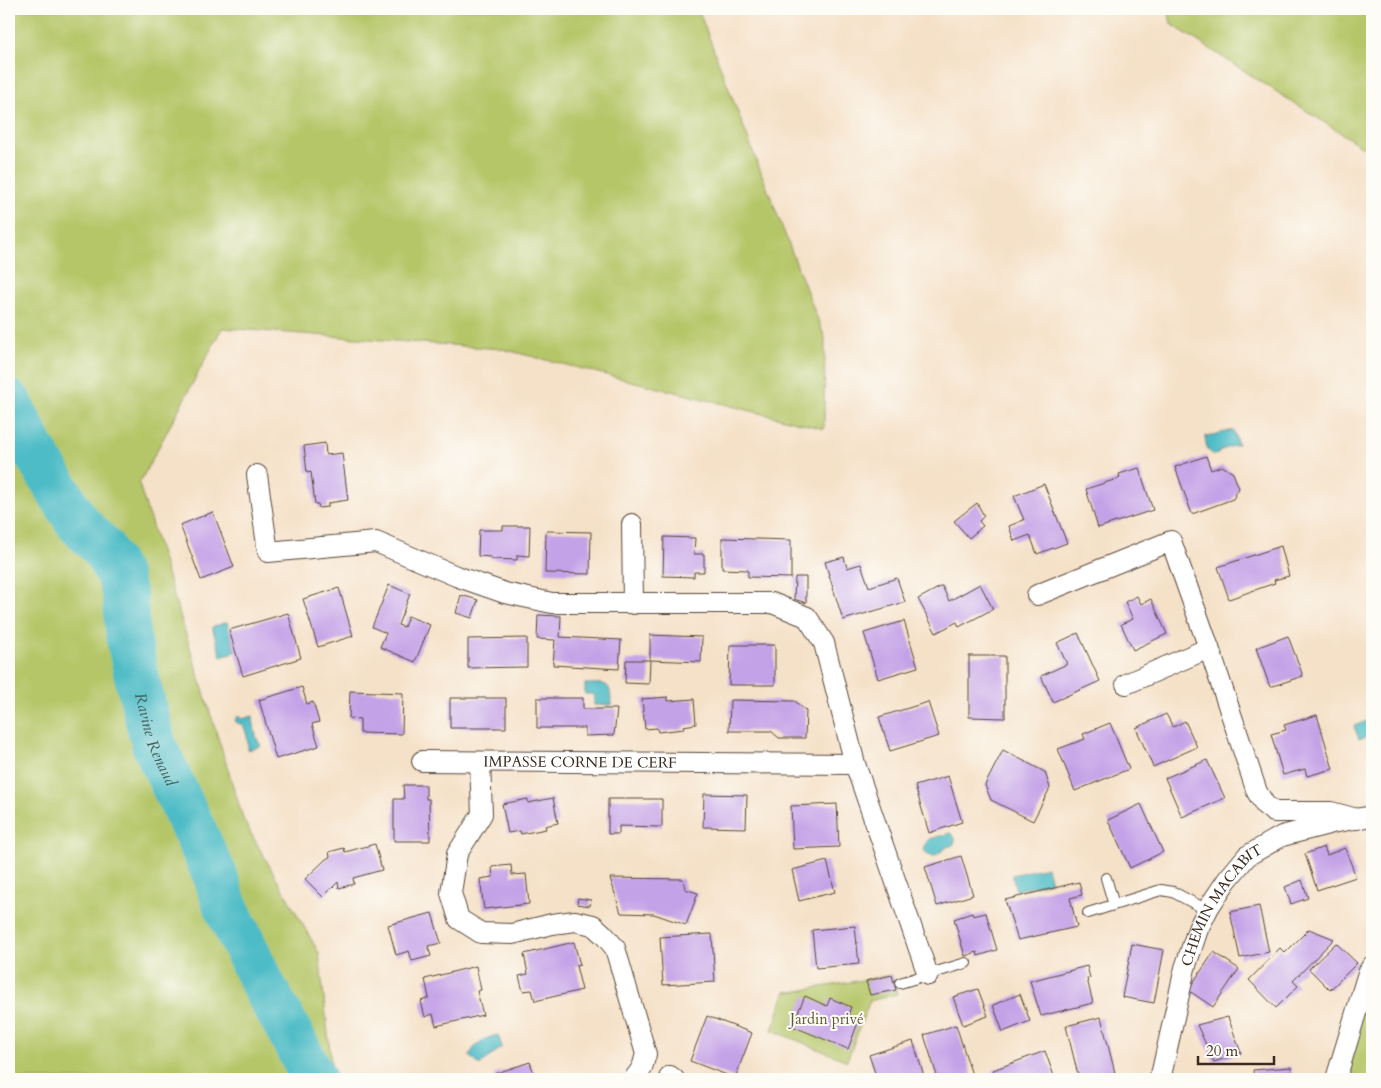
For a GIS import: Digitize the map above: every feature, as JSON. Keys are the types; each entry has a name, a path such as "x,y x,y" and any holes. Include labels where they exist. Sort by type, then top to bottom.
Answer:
{"street":[{"path":"257,475 268,552 376,542 456,576 506,594 552,603 772,603 807,618 824,643 855,764 928,975"},
{"path":"632,524 633,604"},
{"path":"1037,595 1171,541 1257,792 1265,805 1274,812 1331,812 1365,817"},
{"path":"1126,684 1209,648"},
{"path":"422,761 480,762"},
{"name":"IMPASSE CORNE DE CERF","path":"634,1079 642,1068 646,1054 615,948 604,935 592,925 575,921 552,924 512,934 481,932 459,919 451,893 458,854 482,814 480,762 855,764"},
{"name":"CHEMIN MACABIT","path":"1158,1079 1162,1071 1185,968 1198,929 1207,910 1227,880 1247,856 1282,836 1332,823 1365,817"},
{"path":"1336,1079 1368,973 1372,966"}],"lane":[{"path":"1106,878 1114,905"},
{"path":"1088,913 1161,890 1173,892 1207,910"},
{"path":"900,983 966,963"}],"green space":[{"path":"9,9 698,9 825,338 824,429 502,349 222,328 139,484 244,821 319,953 333,1079 9,1079"},
{"path":"1168,9 1372,9 1372,153 1171,24"},
{"path":"1372,966 1372,1079 1336,1079"},
{"name":"Jardin privé","path":"892,975 897,994 870,1001 847,1061 772,1030 786,991 792,992"}],"water":[{"path":"1233,430 1238,444 1213,455 1207,449 1205,437"},
{"path":"227,622 235,652 221,656 212,627"},
{"path":"585,684 603,684 609,687 611,705 594,705 594,694 585,694"},
{"path":"253,716 254,728 261,746 248,750 244,727 242,723 239,724 235,721 237,717 242,719"},
{"path":"1372,719 1372,734 1359,739 1354,726"},
{"path":"950,833 955,838 953,845 935,856 928,855 924,850 927,841"},
{"path":"1047,867 1051,882 1016,890 1012,875"},
{"path":"498,1035 502,1047 480,1065 469,1056 481,1042"}],"building":[{"path":"325,443 326,455 342,453 348,500 328,503 328,507 319,508 318,504 315,504 311,472 307,473 304,446"},
{"path":"1206,456 1211,470 1222,466 1233,473 1239,488 1233,499 1192,514 1175,467"},
{"path":"1139,468 1153,510 1098,528 1086,489 1120,478 1119,474"},
{"path":"1044,484 1067,543 1037,554 1030,535 1014,541 1009,526 1024,520 1014,496"},
{"path":"977,503 984,516 979,521 983,526 969,538 954,521"},
{"path":"213,512 234,567 201,580 180,525"},
{"path":"503,526 530,526 529,556 517,555 517,560 491,559 491,557 478,556 479,530 503,530"},
{"path":"546,531 591,532 590,574 545,573"},
{"path":"664,537 695,538 694,554 704,554 704,572 694,572 694,577 663,576"},
{"path":"722,538 791,540 791,578 748,577 748,570 722,569"},
{"path":"1281,546 1289,576 1274,580 1275,583 1229,599 1218,567"},
{"path":"844,557 847,568 861,564 869,587 897,578 905,602 843,620 825,562"},
{"path":"795,577 806,577 806,603 794,599"},
{"path":"980,584 993,609 959,627 957,622 936,633 918,599 942,586 949,601"},
{"path":"389,585 410,594 398,625 404,627 408,616 430,625 415,662 380,647 386,633 372,627"},
{"path":"339,588 353,636 318,647 303,599"},
{"path":"461,595 478,600 472,618 456,613"},
{"path":"1137,596 1141,604 1151,599 1167,634 1133,650 1121,624 1133,619 1125,602"},
{"path":"288,613 301,658 243,676 229,630"},
{"path":"538,615 561,616 560,637 621,640 619,669 553,665 555,640 537,639"},
{"path":"904,621 918,667 878,679 864,633"},
{"path":"1078,633 1100,681 1053,702 1041,676 1067,664 1057,643"},
{"path":"650,635 702,637 701,662 650,660"},
{"path":"1288,636 1303,676 1270,687 1256,648"},
{"path":"527,638 527,667 468,668 468,639"},
{"path":"730,645 775,645 775,685 729,685"},
{"path":"969,656 1005,656 1005,718 969,717"},
{"path":"626,660 650,660 649,684 625,683"},
{"path":"302,687 307,704 313,702 319,722 312,724 319,746 276,759 259,700"},
{"path":"350,691 403,693 402,734 360,733 360,719 349,718"},
{"path":"668,697 668,701 694,699 696,724 683,726 684,729 658,732 657,728 645,729 642,699"},
{"path":"450,698 506,698 506,728 450,728"},
{"path":"537,698 583,698 583,709 617,709 614,735 585,736 585,728 537,728"},
{"path":"730,700 795,701 806,711 805,738 779,738 771,731 729,731"},
{"path":"928,702 939,736 890,751 879,717"},
{"path":"1166,714 1173,727 1185,721 1197,747 1153,767 1136,728"},
{"path":"1317,715 1333,769 1307,776 1305,769 1283,775 1271,734 1286,730 1284,725"},
{"path":"1110,723 1129,769 1075,791 1058,749 1085,739 1083,734"},
{"path":"1003,750 1045,772 1050,788 1033,821 991,800 985,785"},
{"path":"1207,760 1225,798 1182,817 1165,778"},
{"path":"948,776 962,822 929,833 915,786"},
{"path":"403,785 426,785 426,799 429,799 430,841 394,841 394,799 404,799"},
{"path":"704,794 747,795 746,828 703,827"},
{"path":"553,798 558,823 545,826 546,829 521,834 520,831 508,833 502,804 528,799 528,803"},
{"path":"608,799 662,799 662,827 619,826 619,834 608,834"},
{"path":"837,804 839,847 793,849 791,806"},
{"path":"1141,804 1163,852 1130,868 1108,820"},
{"path":"375,844 382,870 353,878 354,884 339,888 338,882 323,897 305,879 330,857 329,852 344,848 345,852"},
{"path":"1324,847 1327,855 1345,848 1356,877 1317,890 1305,854"},
{"path":"961,856 973,895 937,906 925,867"},
{"path":"827,861 835,892 799,901 792,870"},
{"path":"511,865 512,875 526,874 529,904 484,909 480,879 493,877 492,867"},
{"path":"610,878 683,879 685,889 698,893 686,925 654,914 621,913"},
{"path":"1302,880 1308,898 1291,904 1285,887"},
{"path":"1079,882 1082,895 1070,898 1077,927 1018,940 1005,900"},
{"path":"578,898 591,900 590,906 577,904"},
{"path":"1259,906 1269,952 1240,958 1230,912"},
{"path":"432,913 441,943 428,946 431,956 412,961 409,951 396,955 388,925"},
{"path":"972,913 973,916 986,913 997,950 978,956 977,952 965,956 954,919"},
{"path":"855,926 859,964 816,968 812,930"},
{"path":"1309,929 1334,939 1293,981 1298,986 1276,1008 1249,980 1280,948 1285,953"},
{"path":"712,934 715,982 663,985 660,937"},
{"path":"574,942 580,965 576,966 582,990 535,1001 532,990 523,991 519,976 528,974 524,954"},
{"path":"1336,943 1357,963 1330,990 1309,969"},
{"path":"1132,944 1164,950 1154,1003 1122,997"},
{"path":"1214,952 1239,969 1213,1007 1188,990"},
{"path":"476,966 481,990 477,991 483,1015 436,1026 433,1014 425,1017 421,1001 429,998 425,979"},
{"path":"1087,966 1090,978 1087,979 1093,1003 1041,1016 1030,981"},
{"path":"892,975 896,990 870,995 866,981"},
{"path":"978,989 988,1016 963,1025 953,997"},
{"path":"1020,994 1030,1021 1003,1032 993,1005"},
{"path":"805,996 827,1006 830,998 851,1007 848,1015 859,1020 848,1049 792,1026"},
{"path":"707,1016 752,1033 735,1078 690,1061"},
{"path":"1101,1017 1115,1073 1092,1079 1079,1079 1066,1026"},
{"path":"1228,1017 1241,1053 1214,1062 1197,1025"},
{"path":"956,1025 972,1075 960,1079 938,1079 924,1035"},
{"path":"913,1041 925,1079 877,1079 869,1055"},
{"path":"1045,1051 1054,1076 1047,1079 997,1079 993,1070"},
{"path":"530,1062 536,1079 496,1079 494,1074"},
{"path":"1291,1067 1293,1079 1254,1079 1253,1070"}],"waterway":[{"name":"Ravine Renaud","path":"9,402 33,449 78,523 103,548 119,576 125,597 128,636 154,745 215,875 225,905 264,987 314,1079"}]}
